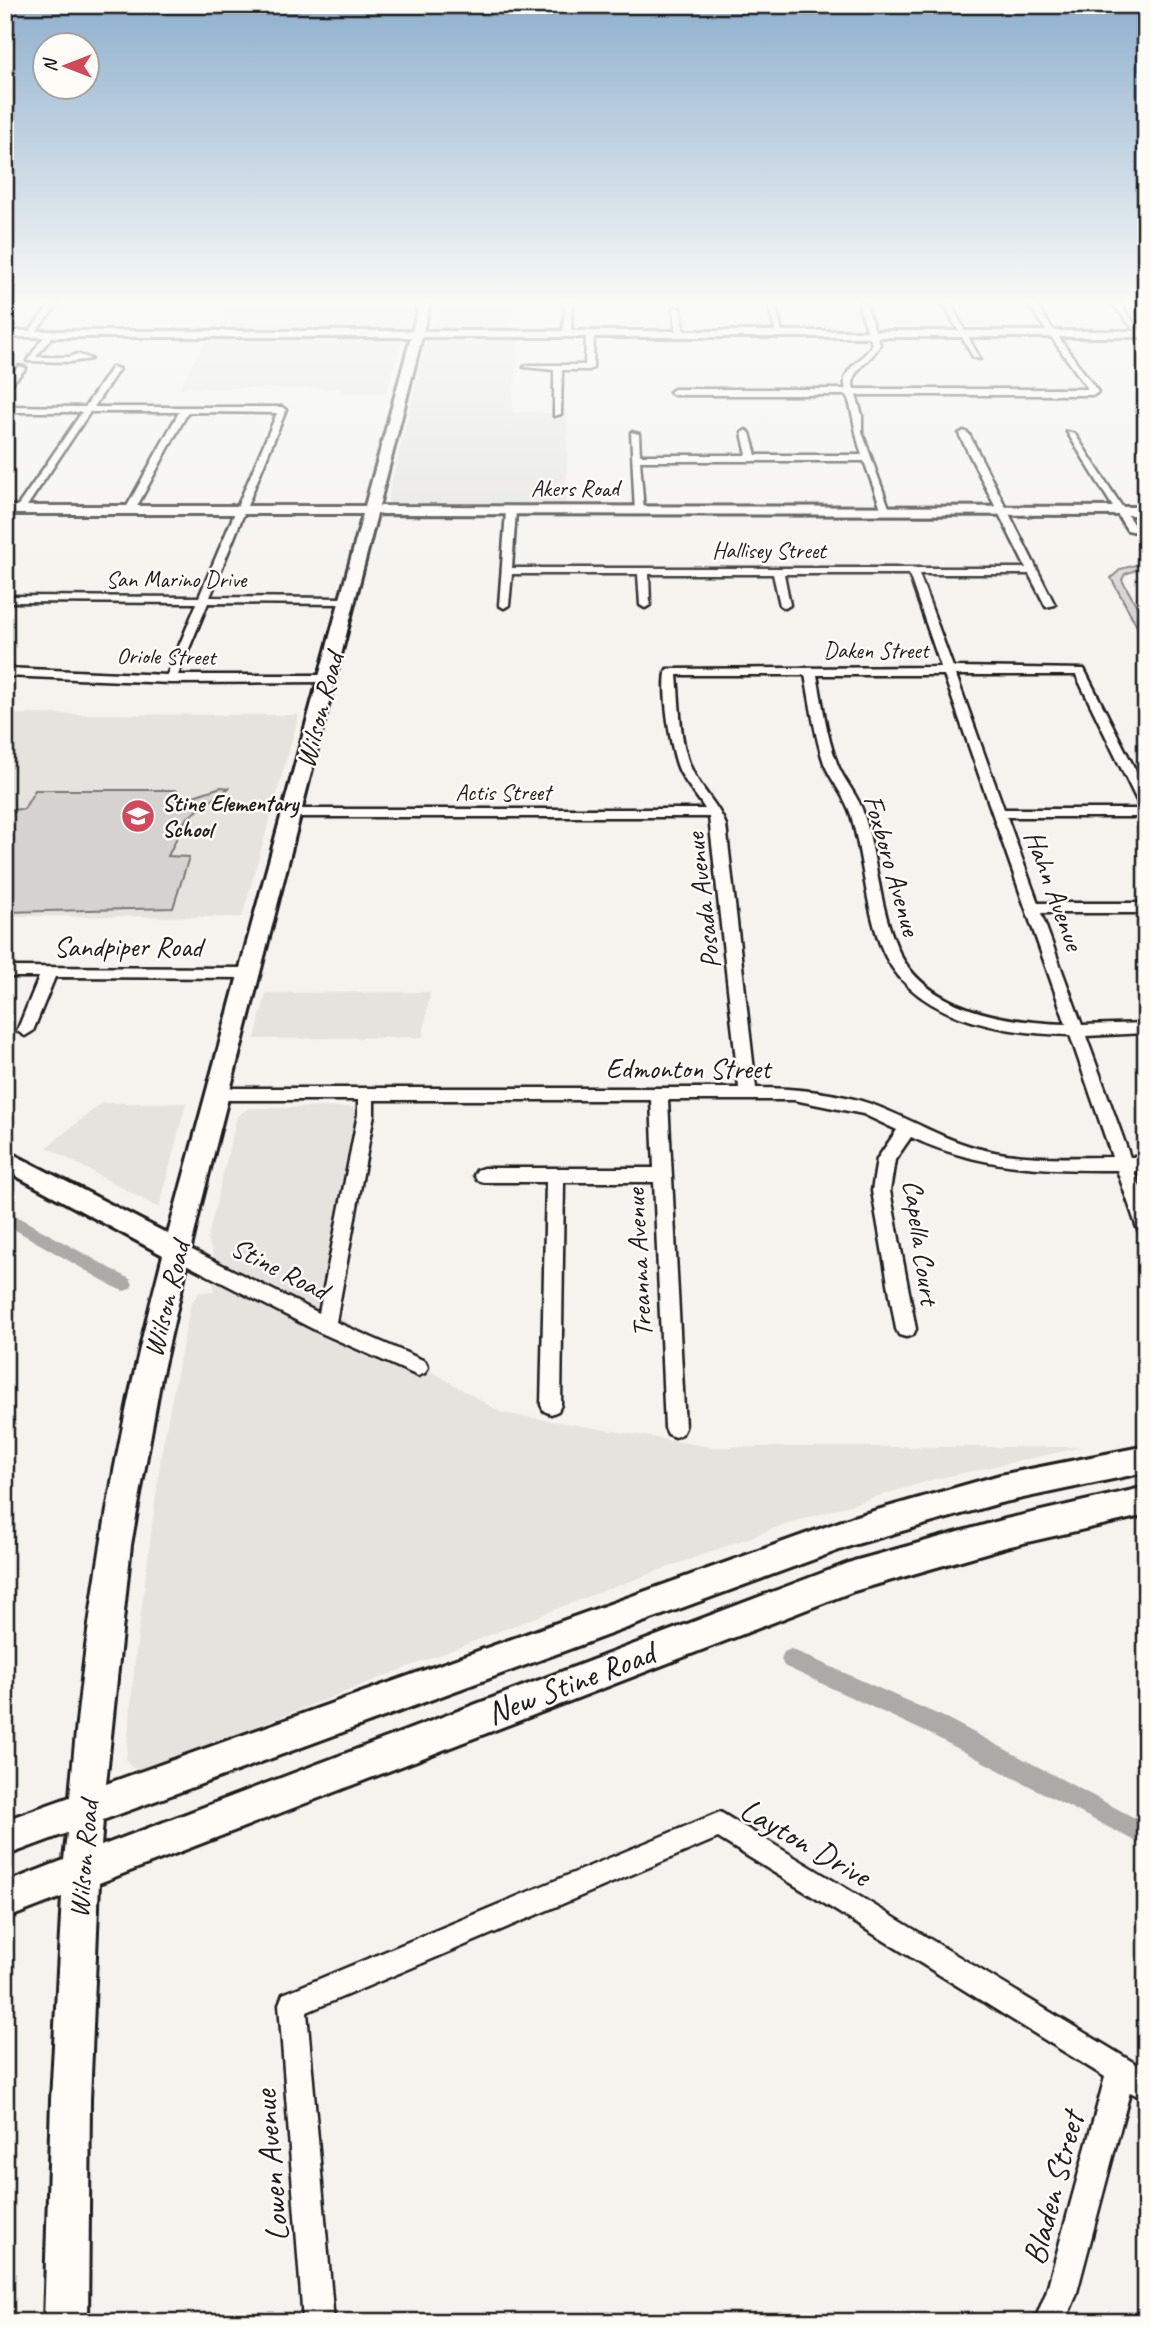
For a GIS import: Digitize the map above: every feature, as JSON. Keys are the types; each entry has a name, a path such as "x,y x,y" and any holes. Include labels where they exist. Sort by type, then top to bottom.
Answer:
{"street":[{"path":"13,510 86,412"},
{"path":"130,510 184,412"},
{"path":"171,679 281,412"},
{"name":"Wilson Road","path":"65,2322 72,2031 81,1870 98,1689 117,1545 135,1439 177,1251 396,412"},
{"path":"858,412 858,432 887,511"},
{"path":"746,433 752,458"},
{"path":"634,434 639,511"},
{"path":"964,434 1049,604"},
{"path":"1070,434 1132,530"},
{"path":"635,458 867,458"},
{"name":"Akers Road","path":"13,510 1146,511"},
{"path":"503,605 511,511"},
{"name":"Hallisey Street","path":"506,571 1033,571"},
{"path":"643,571 645,605"},
{"path":"778,571 785,605"},
{"name":"Hahn Avenue","path":"913,571 1146,1228"},
{"name":"San Marino Drive","path":"5,599 347,601"},
{"name":"Daken Street","path":"671,671 1080,671 1146,805"},
{"name":"Posada Avenue","path":"671,671 684,767 715,813 748,1094"},
{"name":"Foxboro Avenue","path":"810,671 831,762 858,813 888,945 895,960 917,985 934,998 974,1017 1020,1027 1146,1028"},
{"path":"5,688 10,672"},
{"name":"Oriole Street","path":"10,672 171,679 327,679"},
{"name":"Actis Street","path":"292,813 715,813"},
{"path":"1000,813 1146,813"},
{"path":"1034,908 1146,908"},
{"name":"Sandpiper Road","path":"5,972 250,973"},
{"path":"25,1031 49,972"},
{"name":"Edmonton Street","path":"218,1094 794,1094 842,1102 958,1150 998,1159 1036,1163 1146,1164"},
{"name":"Treanna Avenue","path":"659,1094 675,1428"},
{"path":"326,1326 366,1114 366,1095"},
{"name":"Capella Court","path":"906,1329 881,1191 886,1159 908,1128"},
{"name":"Stine Road","path":"5,1159 177,1251 326,1326 418,1367"},
{"path":"483,1175 661,1175"},
{"path":"551,1405 555,1175"},
{"name":"New Stine Road","path":"5,1838 853,1531 1000,1489 1146,1459"},
{"name":"New Stine Road","path":"5,1901 855,1576 1006,1533 1146,1501"},
{"name":"Layton Drive","path":"293,2004 720,1825 1146,2086"},
{"name":"Lowen Avenue","path":"293,2004 319,2322"},
{"name":"Bladen Street","path":"1049,2322 1061,2296 1121,2071"}],"shaded area":[{"path":"409,412 568,413 566,504 396,506 387,501"},
{"path":"1146,562 1146,566 1125,574 1122,580 1146,622 1146,643 1111,578 1121,569"},
{"name":"Stine Elementary School","path":"5,714 299,715 242,917 5,916"},
{"path":"221,787 229,788 186,819 168,856 189,857 173,908 5,912 5,810 24,809 35,790 176,790 184,799"},
{"path":"430,992 423,1037 255,1039 266,993"},
{"path":"102,1103 186,1103 159,1208 47,1147"},
{"path":"370,1107 332,1313 502,1413 712,1447 1082,1447 931,1480 781,1526 592,1595 145,1770 132,1768 126,1759 135,1660 162,1448 191,1303 200,1292 214,1291 212,1250 207,1241 237,1116 249,1108"}],"waterway":[{"path":"5,1216 124,1284"},
{"path":"791,1659 940,1727 1146,1836"}],"place":[{"name":"Stine Elementary School","path":"138,816"}]}
